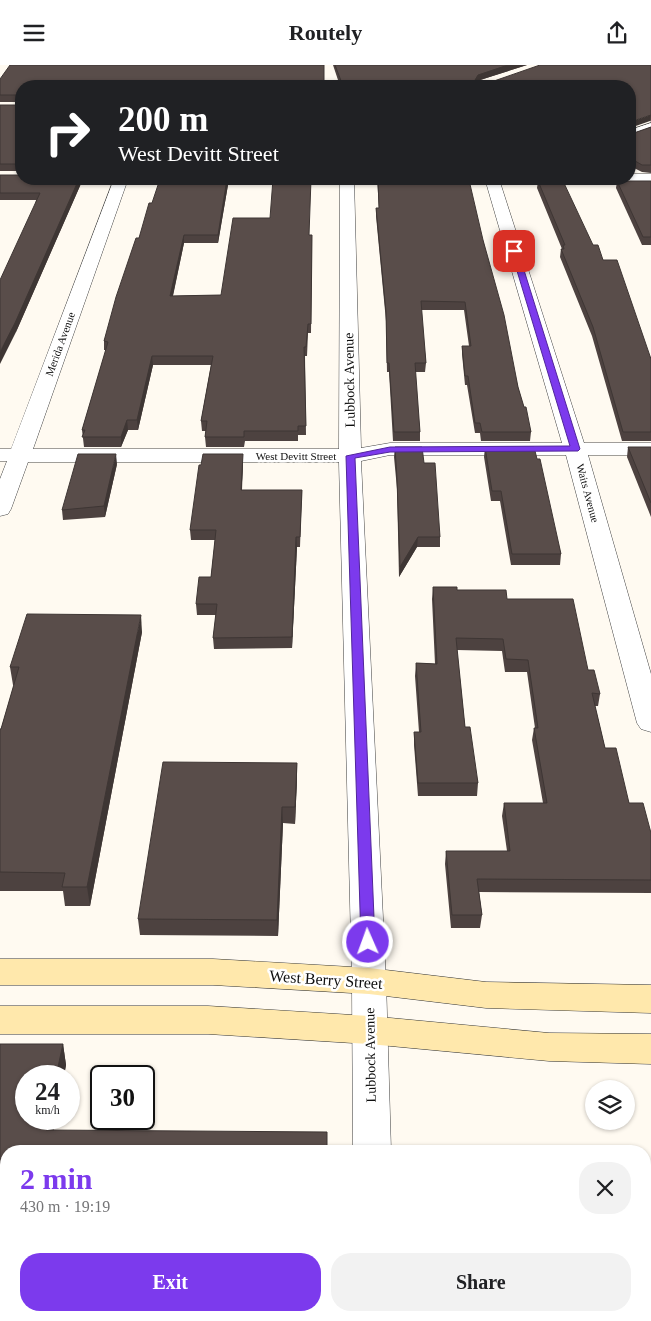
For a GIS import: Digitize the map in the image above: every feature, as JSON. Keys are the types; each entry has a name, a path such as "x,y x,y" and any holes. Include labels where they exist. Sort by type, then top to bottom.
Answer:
{"main road":[{"name":"West Berry Street","path":"0,972 213,972 369,981 486,995 651,999"},
{"path":"0,1020 208,1020 369,1030 549,1047 651,1049"}],"street":[{"path":"636,133 651,127"},
{"path":"636,178 651,178"},
{"name":"Merida Avenue","path":"0,509 10,455 119,185"},
{"name":"Lubbock Avenue","path":"347,185 350,456 369,981 372,1145"},
{"name":"Waits Avenue","path":"494,185 575,449 651,723"},
{"name":"West Devitt Street","path":"10,455 350,456 390,449 651,449"}],"building":[{"path":"10,65 324,65 324,80 15,80 15,95 0,95 0,79"},
{"path":"335,65 508,65 478,75 475,80 341,80"},
{"path":"540,65 651,65 651,115 636,120 636,80 497,80"},
{"path":"0,105 15,105 15,164 0,164"},
{"path":"651,127 651,165 642,165 636,162 636,132"},
{"path":"0,175 15,175 15,185 76,185 15,323 0,352 0,280 40,193 0,193"},
{"path":"636,181 651,181 651,237 643,237 619,185 636,185"},
{"path":"158,185 226,185 218,235 184,235 170,296 221,295 233,218 270,218 273,185 311,185 309,235 312,235 311,324 308,324 306,347 304,347 306,426 298,426 298,431 244,431 244,437 205,437 207,421 201,421 213,356 152,356 137,420 127,420 121,437 82,437 85,430 82,430 108,342 104,341 116,297 136,238 139,238 149,203 152,203"},
{"path":"378,185 470,185 504,315 518,387 524,407 526,407 531,432 482,432 480,423 475,423 468,376 465,376 462,346 471,346 465,302 421,301 426,363 415,363 420,432 394,432 389,363 387,363 386,312 376,208 379,208"},
{"path":"540,185 565,185 593,245 598,245 603,260 617,260 651,359 651,432 623,432 593,327 561,249 564,249 563,245 565,245"},
{"path":"395,447 422,447 424,463 435,463 440,537 418,537 400,567 397,479"},
{"path":"485,447 534,447 537,459 540,459 561,554 512,554 501,491 492,491"},
{"path":"628,447 651,447 651,503"},
{"path":"78,454 116,454 104,506 62,510"},
{"path":"203,454 243,454 241,490 302,490 300,537 296,537 292,637 213,638 217,604 196,604 199,577 211,577 216,530 190,530 199,465 201,465"},
{"path":"433,587 457,587 457,590 506,590 507,599 573,599 588,670 594,670 600,694 592,693 605,748 616,748 629,803 643,803 651,833 651,880 477,879 482,915 452,915 446,851 510,851 504,803 547,803 534,728 538,728 528,660 506,659 503,639 456,638 465,727 470,727 478,783 418,783 414,732 421,732 416,663 437,664"},
{"path":"27,614 141,615 87,887 62,887 65,873 0,872 0,729 19,667 10,667"},
{"path":"163,762 297,763 295,807 282,807 277,920 138,919"},
{"path":"0,1044 63,1044 58,1065 15,1065 15,1130 327,1132 327,1145 0,1145"}],"route":[{"path":"368,942 350,456 390,449 575,449 514,251"}]}
